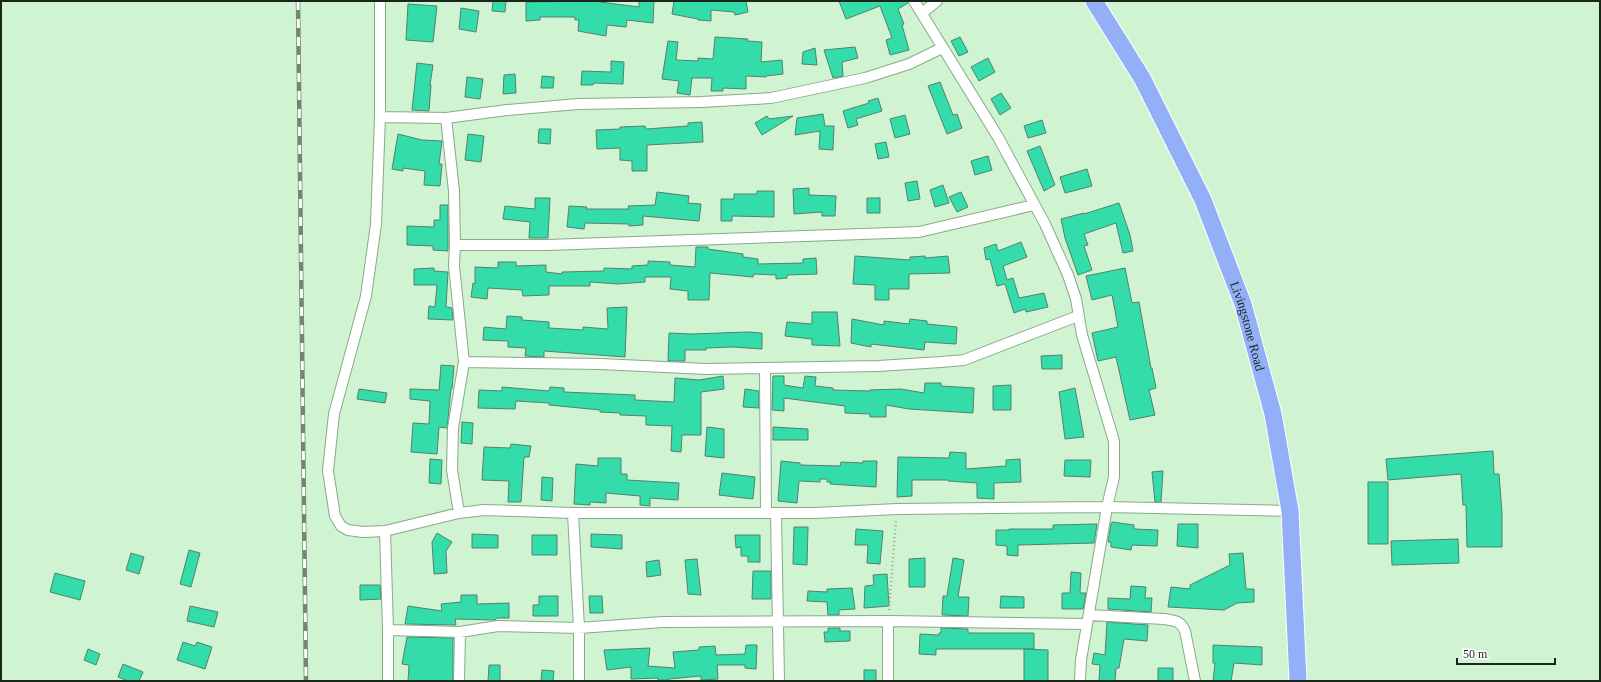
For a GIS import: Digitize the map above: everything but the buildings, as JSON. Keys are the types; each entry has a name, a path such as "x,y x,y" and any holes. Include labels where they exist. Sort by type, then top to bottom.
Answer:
{"highway":[{"name":"Livingstone Road","path":"1094,1 1142,78 1203,200 1242,304 1271,406 1290,511 1298,681"}],"street":[{"path":"380,1 380,117 376,224 366,296 334,414 328,471 335,516 341,526 348,530 363,532 386,531 459,513 484,510 573,513 815,513 897,509 1107,507 1290,511"},
{"path":"914,1 998,137 1045,224 1068,275 1076,299 1078,316 1089,361 1114,441 1114,477 1107,507 1088,620 1080,681"},
{"path":"922,13 937,1"},
{"path":"380,117 446,118 507,110 578,104 701,102 771,98 866,78 909,64 942,48"},
{"path":"446,118 454,191 454,266 464,362 453,428 452,470 459,513"},
{"path":"455,244 547,245 919,232 1034,206"},
{"path":"464,362 601,364 706,369 886,365 941,362 964,360 1078,316"},
{"path":"765,368 771,513 778,623 779,681"},
{"path":"573,513 579,628 579,681"},
{"path":"386,531 388,681"},
{"path":"388,630 460,632 498,626 579,628 663,622 778,623 1164,619 1176,621 1182,624 1185,631 1195,681"},
{"path":"888,621 888,681"},
{"path":"459,681 460,632"}],"path":[{"path":"888,621 897,509"}],"railway":[{"path":"298,1 306,681"}]}
